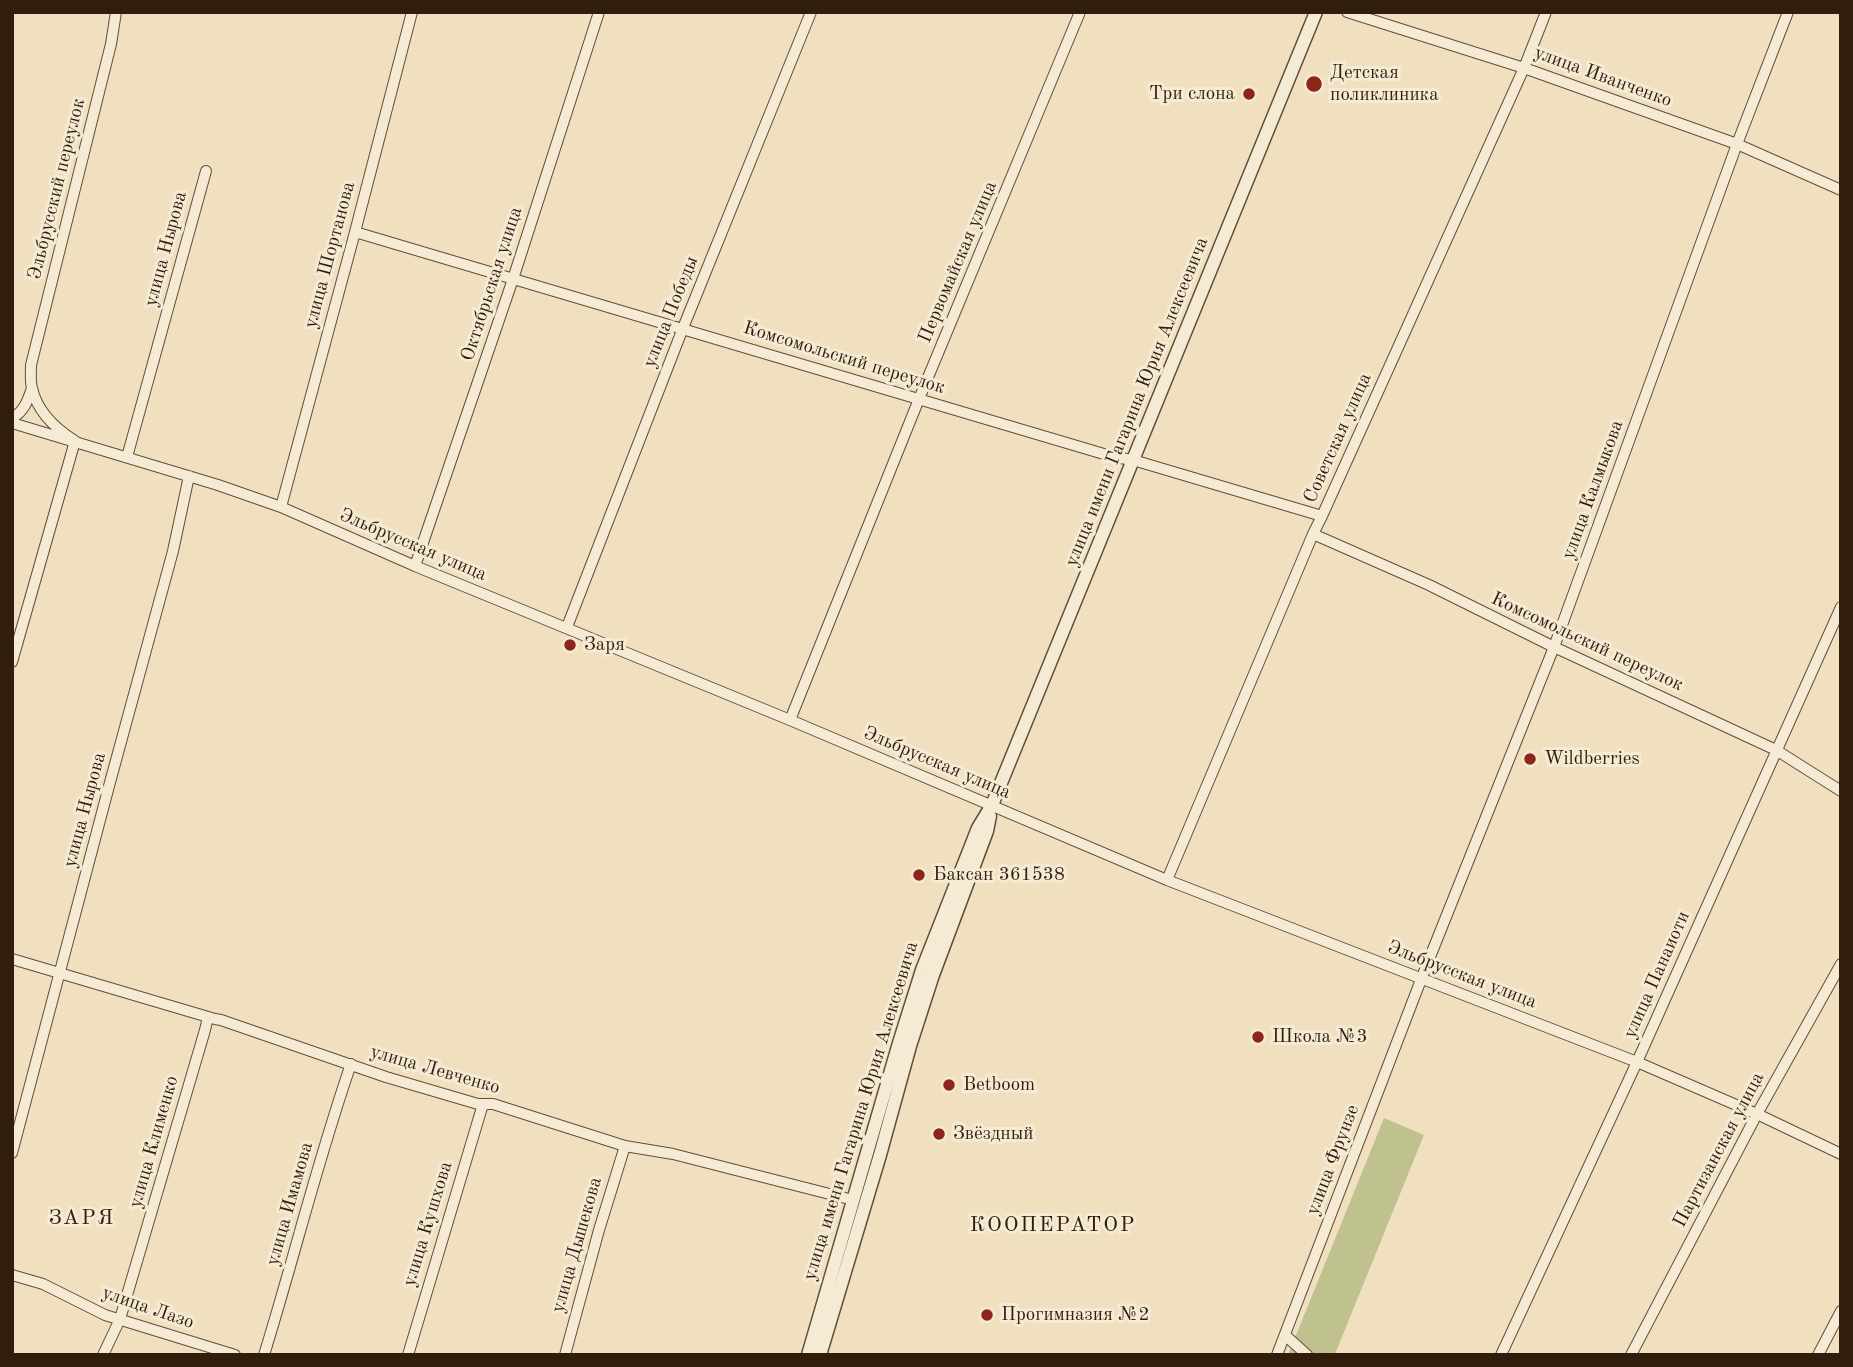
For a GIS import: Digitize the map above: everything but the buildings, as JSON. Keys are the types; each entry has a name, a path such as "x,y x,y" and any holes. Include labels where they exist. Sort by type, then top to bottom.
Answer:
{"street":[{"name":"Эльбрусский переулок","path":"32,388 31,365 111,44 116,12"},
{"name":"улица Шортанова","path":"281,507 412,12"},
{"name":"Октябрьская улица","path":"415,566 513,279 599,12"},
{"name":"улица Победы","path":"566,627 811,12"},
{"name":"Первомайская улица","path":"790,720 919,399 1080,12"},
{"name":"улица имени Гагарина Юрия Алексеевича","path":"808,1355 922,970 978,828 992,805 1316,12"},
{"name":"улица Иванченко","path":"1347,12 1524,68 1737,144 1841,190"},
{"name":"Советская улица","path":"1167,880 1313,534 1524,68 1546,12"},
{"name":"улица Калмыкова","path":"1422,977 1554,648 1737,144 1788,12"},
{"name":"улица Нырова","path":"127,457 205,171"},
{"name":"Комсомольский переулок","path":"355,232 1322,516"},
{"path":"12,418 19,415 27,404 32,388"},
{"path":"12,662 75,441 58,430 42,411 32,388"},
{"name":"Эльбрусская улица","path":"12,424 189,476 281,507 415,566 790,720 1167,880 1637,1062 1841,1154"},
{"name":"улица Нырова","path":"12,1153 173,551 189,476"},
{"name":"Комсомольский переулок","path":"1313,534 1429,585 1554,648 1776,750 1841,791"},
{"name":"улица Панаиоти","path":"1501,1355 1637,1062 1841,607"},
{"name":"улица имени Гагарина Юрия Алексеевича","path":"820,1355 910,1046 986,831 992,805"},
{"name":"улица Левченко","path":"12,960 208,1017 386,1077 478,1104 493,1104 625,1146 673,1154 853,1200"},
{"name":"Партизанская улица","path":"1631,1355 1757,1114 1841,964"},
{"name":"улица Фрунзе","path":"1277,1355 1422,977"},
{"name":"улица Клименко","path":"103,1355 120,1319 208,1017"},
{"name":"улица Имамова","path":"264,1355 351,1064"},
{"name":"улица Кушхова","path":"408,1355 483,1104"},
{"name":"улица Дышекова","path":"565,1355 625,1146"},
{"name":"улица Лазо","path":"12,1275 43,1284 105,1315 235,1355"},
{"path":"1818,1355 1841,1311"},
{"path":"1285,1335 1307,1355"}],"green space":[{"path":"1384,1118 1424,1135 1335,1354 1288,1355"}],"place":[{"name":"Детская поликлиника","path":"1314,84"},
{"name":"Три слона","path":"1249,94"},
{"name":"Заря","path":"570,645"},
{"name":"Wildberries","path":"1530,759"},
{"name":"Баксан 361538","path":"919,875"},
{"name":"Школа №3","path":"1258,1037"},
{"name":"Betboom","path":"949,1085"},
{"name":"Звёздный","path":"939,1134"},
{"name":"Прогимназия №2","path":"987,1315"}],"district":[{"name":"ЗАРЯ","path":"82,1218"},
{"name":"КООПЕРАТОР","path":"1053,1225"}]}
